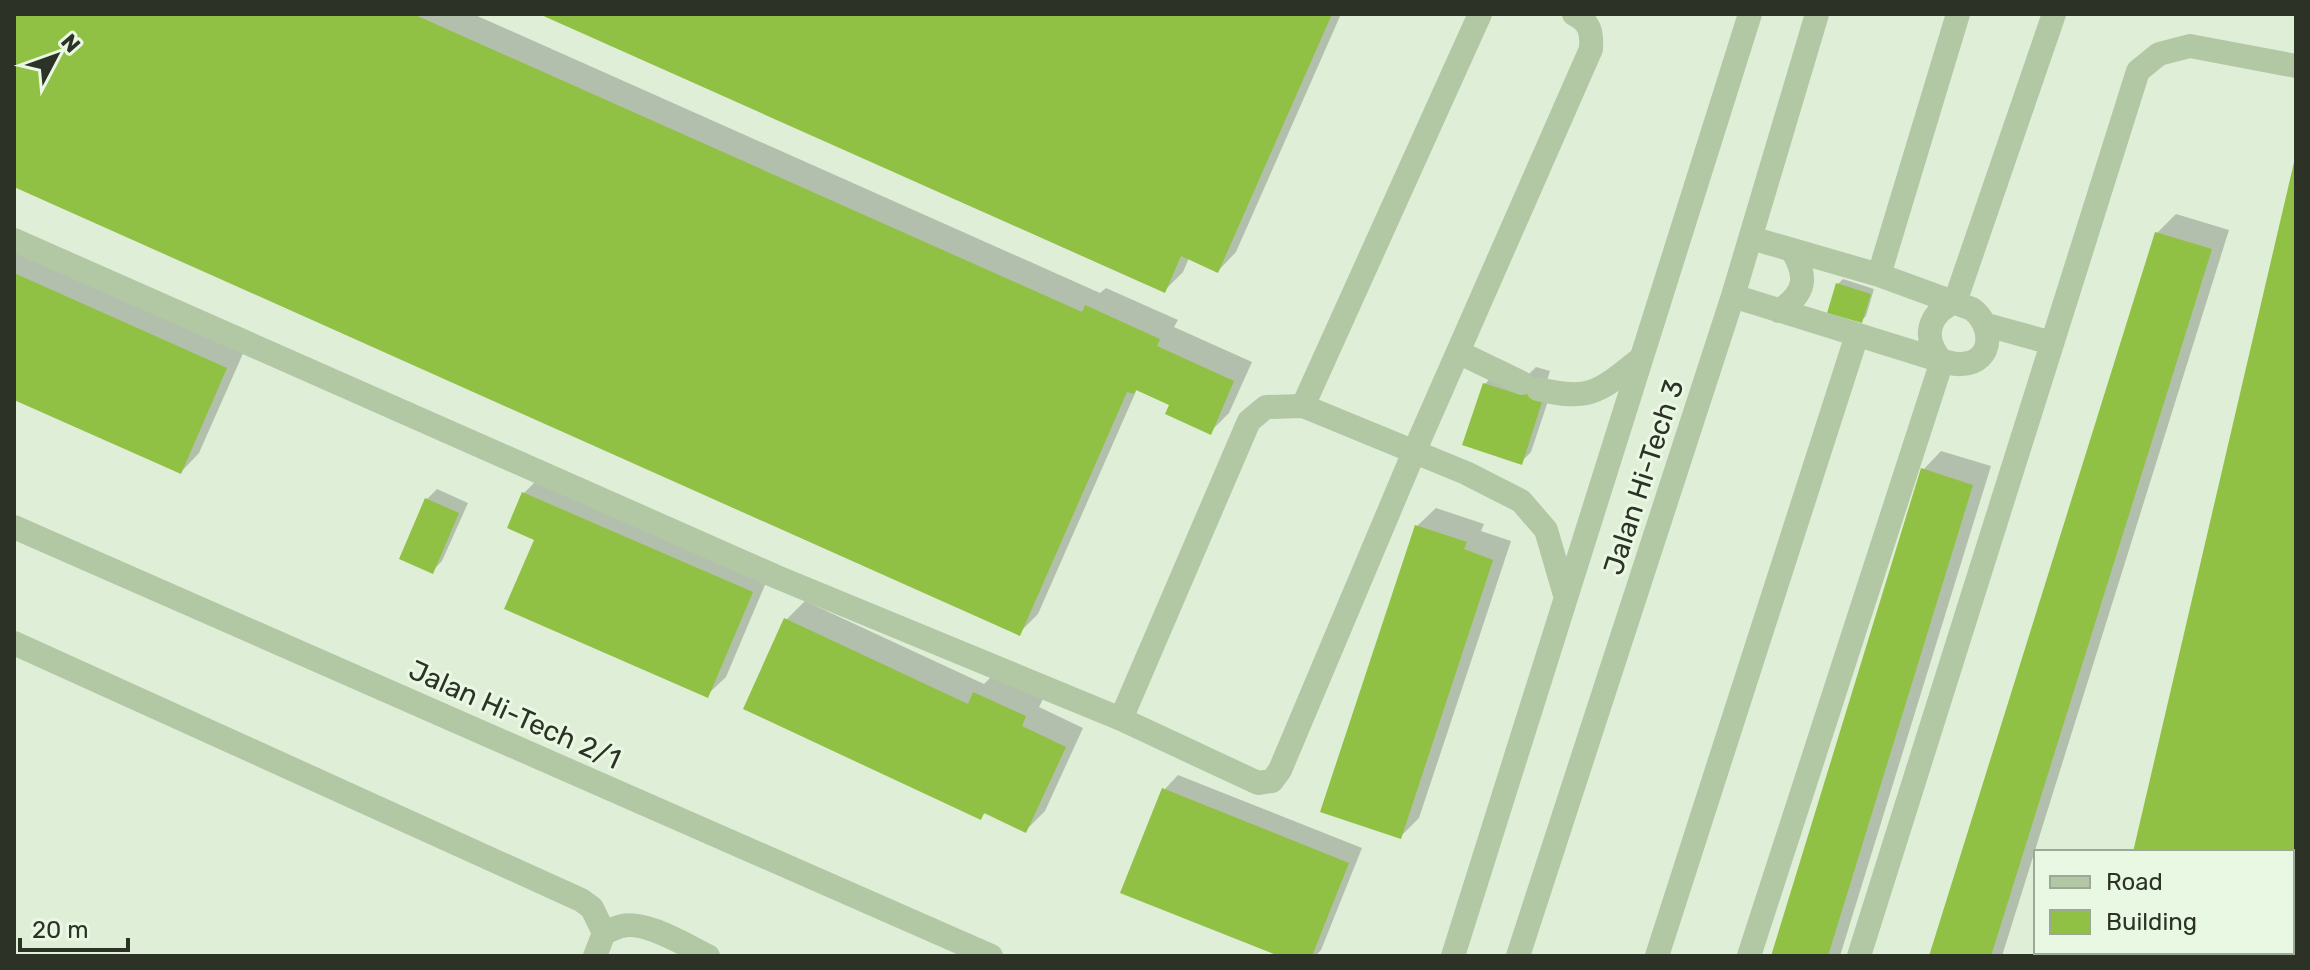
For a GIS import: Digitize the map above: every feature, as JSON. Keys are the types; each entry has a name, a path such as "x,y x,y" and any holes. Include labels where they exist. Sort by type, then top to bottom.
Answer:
{"street":[{"path":"1303,406 1480,14"},
{"path":"14,240 777,577 1121,719 1258,783 1272,781 1280,770 1414,452 1591,49 1592,32 1584,19 1574,14"},
{"name":"Jalan Hi-Tech 3","path":"1453,956 1750,14"},
{"name":"Jalan Hi-Tech 3","path":"1518,956 1733,296 1817,14"},
{"path":"1879,275 1958,14"},
{"path":"1942,361 1934,353 1929,330 1938,312 1955,302 2054,14"},
{"path":"1859,956 2138,71 2159,54 2190,46 2296,66"},
{"path":"1733,296 1942,361 1962,364 1980,355 1988,336 1987,325 1981,315 1972,309 1879,275 1751,238"},
{"path":"1779,311 1798,294 1803,280 1802,266 1792,250"},
{"path":"1987,325 2052,343"},
{"path":"1657,956 1857,335"},
{"path":"1458,352 1530,386 1569,397 1593,392 1640,359"},
{"path":"1749,956 1942,361"},
{"path":"1121,719 1249,421 1266,407 1303,406 1466,473 1521,501 1546,530 1565,595"},
{"name":"Jalan Hi-Tech 2/1","path":"14,527 950,948 991,956"},
{"path":"14,643 581,900 592,908 600,945 623,925 646,927 708,956"}],"building":[{"path":"14,14 413,14 1082,312 1085,305 1160,339 1157,346 1234,381 1211,435 1165,414 1169,405 1136,390 1134,394 1127,392 1020,636 14,187"},
{"path":"539,14 1332,14 1218,273 1181,256 1165,293"},
{"path":"2295,158 2296,956 2109,956 2294,954 2294,850 2133,850"},
{"path":"2155,232 2212,249 1991,956 1929,956"},
{"path":"14,273 227,368 181,474 14,400"},
{"path":"1836,283 1871,294 1862,323 1827,313"},
{"path":"1524,376 1535,400 1542,402 1522,465 1462,445 1483,383 1518,394"},
{"path":"1921,468 1973,485 1828,956 1771,956"},
{"path":"522,492 753,592 708,698 504,609 534,540 507,528"},
{"path":"425,498 459,513 433,574 399,559"},
{"path":"1415,525 1467,542 1464,549 1493,560 1401,839 1320,812"},
{"path":"784,618 968,704 973,692 1026,716 1022,726 1066,747 1026,833 984,813 981,820 743,709"},
{"path":"1162,788 1349,863 1312,956 1279,956 1120,893"}]}
